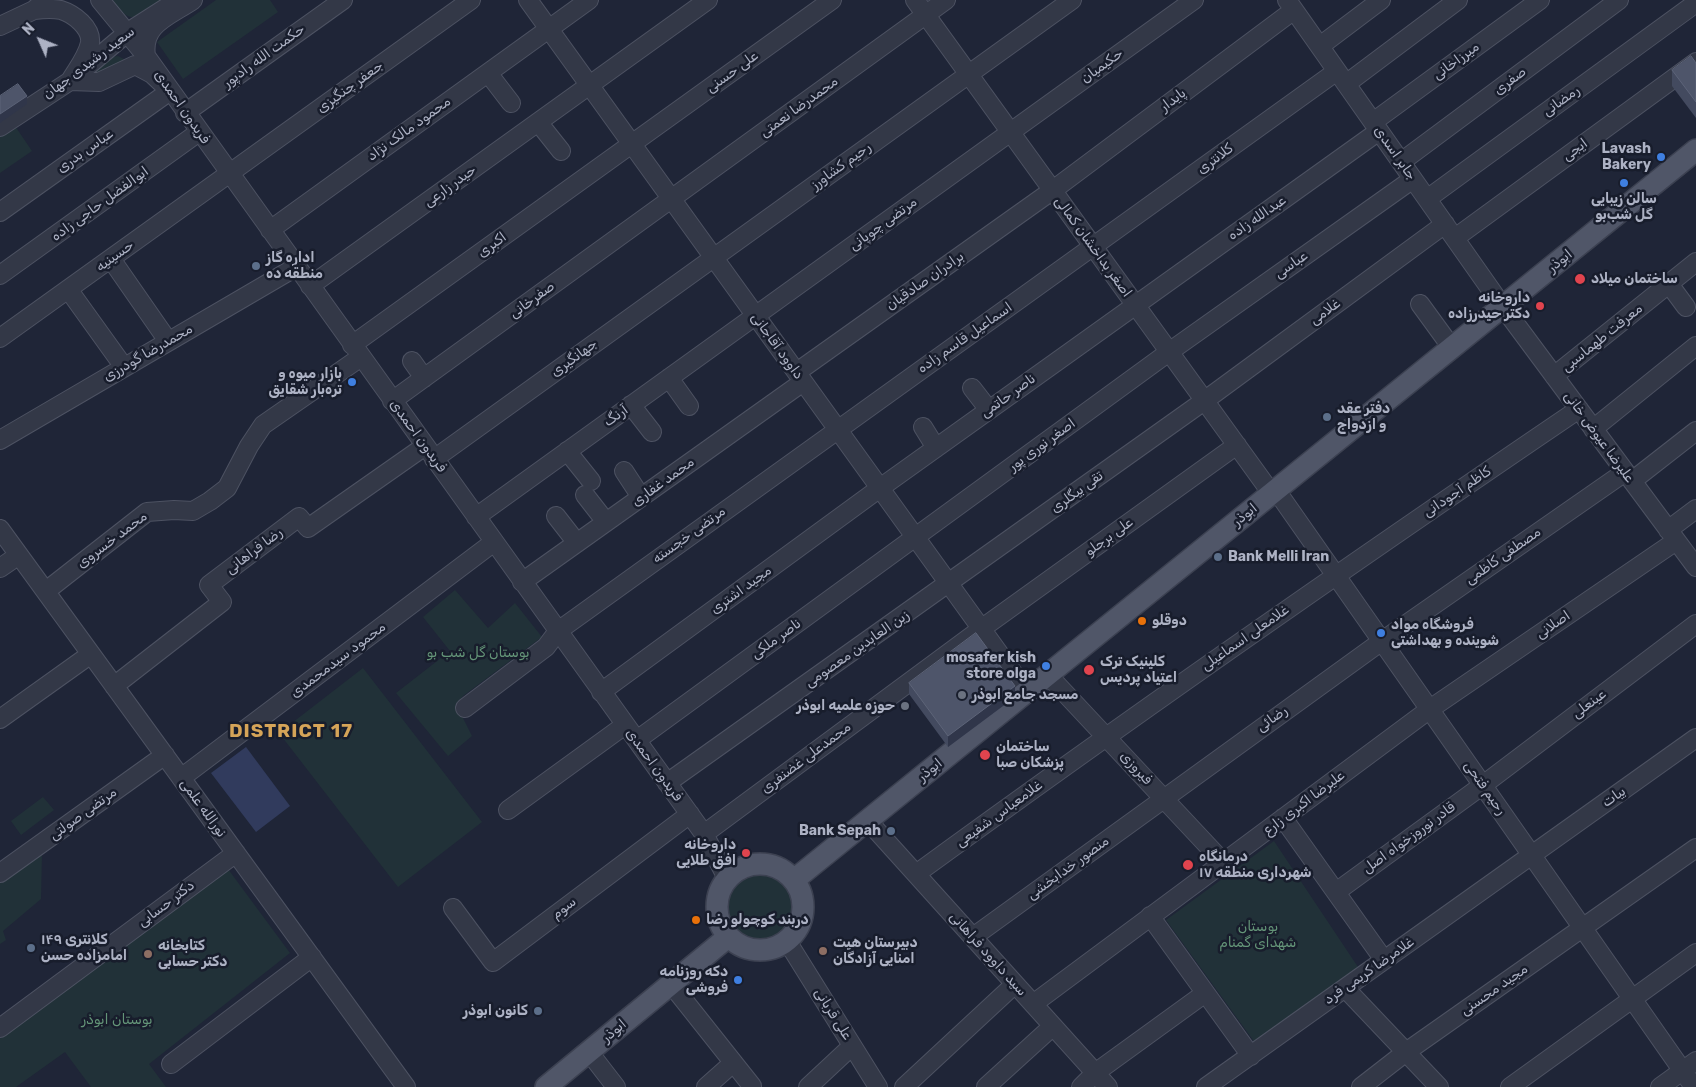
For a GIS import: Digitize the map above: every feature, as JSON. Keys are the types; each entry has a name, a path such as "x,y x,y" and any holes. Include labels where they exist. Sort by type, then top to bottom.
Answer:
{"main road":[{"name":"ابوذر","path":"794,880 1696,150"},
{"path":"761,863 780,868 794,880 801,892 802,919 796,931 787,941 762,950 756,950 738,945 728,937 720,926 716,914 718,895 727,878 743,867 761,863"},
{"name":"ابوذر","path":"546,1087 728,937"}],"street":[{"name":"فریدون احمدی","path":"100,0 146,56 185,113 690,814 704,834 727,878"},
{"name":"سعید رشیدی جهان","path":"0,127 70,81 128,32 178,0"},
{"name":"سعید رشیدی جهان","path":"146,56 144,46 149,30 193,0"},
{"name":"حکمت الله رادپور","path":"185,113 343,0"},
{"name":"جعفر چنگیزی","path":"229,174 471,0"},
{"name":"داوود آقاجانی","path":"528,0 1027,692"},
{"name":"محمود مالک نژاد","path":"270,230 589,0"},
{"name":"حیدر زارعی","path":"310,286 708,0"},
{"name":"علی حسنی","path":"632,144 832,0"},
{"name":"اصغر بداخشان کمالی","path":"915,0 1204,401 1274,492"},
{"name":"محمدرضا نعمتی","path":"671,199 946,0"},
{"name":"رحیم کشاورز","path":"714,258 1072,0"},
{"name":"حکیمیان","path":"1011,132 1194,0"},
{"path":"1320,46 1381,0"},
{"name":"کلانتری","path":"1094,247 1458,0"},
{"name":"میرزاخانی","path":"1376,126 1540,0"},
{"name":"صفری","path":"1401,162 1619,0"},
{"name":"جابر اسدی","path":"1291,3 1503,307"},
{"name":"پایدار","path":"1053,190 1291,3"},
{"path":"0,26 39,5 62,10 78,19 89,31 90,42 85,58 70,81"},
{"name":"رمضانی","path":"1427,199 1691,7"},
{"name":"ایجی","path":"1450,231 1696,62"},
{"path":"70,81 99,82 135,66 152,74 170,91"},
{"path":"488,73 511,103"},
{"name":"عباس بدری","path":"0,212 170,91"},
{"path":"538,122 560,151"},
{"name":"عبدالله زاده","path":"1135,305 1376,126"},
{"name":"ابوالفضل حاجی زاده","path":"0,275 199,132"},
{"name":"مرتضی چوپانی","path":"755,316 1011,132"},
{"name":"اکبری","path":"357,351 632,144"},
{"name":"حسینیه","path":"0,338 229,174"},
{"name":"عباسی","path":"1169,352 1413,179"},
{"name":"برادران صادقیان","path":"800,377 1053,190"},
{"name":"صفرخانی","path":"392,401 671,199"},
{"name":"غلامی","path":"1204,401 1450,231"},
{"name":"اسماعیل قاسم زاده","path":"837,428 1094,247"},
{"name":"جهانگیری","path":"429,452 714,258"},
{"path":"111,259 168,341"},
{"name":"معرفت طهماسبی","path":"1554,376 1696,262"},
{"name":"محمدرضا گودرزی","path":"0,440 296,266"},
{"path":"1669,284 1686,307"},
{"path":"68,289 124,367"},
{"path":"1420,304 1452,348"},
{"name":"ناصر حاتمی","path":"880,488 1135,305"},
{"name":"علیرضا عیوض خانی","path":"1503,307 1696,567"},
{"name":"آرنگ","path":"476,517 755,316"},
{"path":"1593,429 1696,346"},
{"name":"محمد خسروی","path":"46,591 147,512 193,511 227,488 249,446 263,425 357,351"},
{"name":"اصغر نوری پور","path":"915,537 1169,352"},
{"path":"412,361 424,378"},
{"name":"محمد غفاری","path":"522,582 642,497 800,377"},
{"path":"669,378 689,406"},
{"path":"972,388 989,410"},
{"name":"تقی بیگلری","path":"949,584 1204,401"},
{"path":"631,405 652,432"},
{"name":"کاظم آجودانی","path":"1335,574 1579,409"},
{"path":"923,427 936,448"},
{"name":"مرتضی خجسته","path":"465,708 546,647 558,631 837,428"},
{"name":"مصطفی کاظمی","path":"1382,640 1696,431"},
{"name":"علی برجلو","path":"981,628 1237,446"},
{"path":"567,451 606,522"},
{"name":"رضا فراهانی","path":"114,686 222,602 209,585 299,517 308,528 429,452"},
{"path":"624,471 642,497"},
{"name":"مجید اشتری","path":"602,692 880,488"},
{"name":"رحیم فتحی","path":"1274,492 1382,640 1633,999 1689,1066 1694,1087"},
{"name":"اصلانی","path":"1430,709 1672,536 1696,509"},
{"path":"556,516 577,543"},
{"name":"نورالله علمی","path":"0,529 406,1087"},
{"name":"ناصر ملکی","path":"636,740 915,537"},
{"name":"محمود سیدمحمدی","path":"181,778 494,542"},
{"path":"0,568 19,555"},
{"name":"غلامعلی اسماعیلی","path":"1105,736 1335,574"},
{"name":"زین العابدین معصومی","path":"667,783 949,584"},
{"name":"عینعلی","path":"1483,785 1696,624"},
{"name":"محمدعلی غضنفری","path":"704,834 981,628"},
{"name":"رضائی","path":"1163,798 1382,640"},
{"path":"0,719 91,654"},
{"name":"فیروزی","path":"1048,674 1223,862"},
{"name":"علیرضا اکبری زارع","path":"1033,1004 1430,709"},
{"path":"508,810 625,725"},
{"name":"غلامعباس شفیعی","path":"916,874 1105,736"},
{"name":"بیات","path":"1532,855 1696,738"},
{"name":"مرتضی صولتی","path":"0,873 165,755"},
{"name":"قادر نوروزخواه اصل","path":"1336,892 1483,785"},
{"name":"منصور خدابخشی","path":"973,937 1163,798"},
{"name":"سوم","path":"453,908 493,962 690,814"},
{"path":"1283,818 1384,960"},
{"name":"سید داوود فراهانی","path":"868,821 1108,1087"},
{"name":"مجید محسنی","path":"1361,1087 1406,1052 1696,848"},
{"name":"دکتر حسابی","path":"0,1028 236,852"},
{"name":"غلامرضا کریمی فرد","path":"1206,1087 1532,855"},
{"path":"1150,916 1204,994 1251,1056"},
{"name":"علی قربانی","path":"787,941 878,1087"},
{"path":"1510,1087 1696,953"},
{"path":"172,1064 312,957"},
{"path":"671,984 752,1086"},
{"path":"904,1087 1015,984"},
{"path":"1345,988 1439,1087"},
{"path":"1081,1087 1095,1073 1204,994"},
{"path":"986,1087 1053,1026"},
{"path":"808,1087 852,1046"},
{"path":"589,1052 616,1087"},
{"path":"706,1087 733,1063"},
{"path":"1660,1087 1689,1066"}],"green space":[{"path":"113,0 165,0 143,15 131,17 126,15"},
{"path":"216,0 270,0 278,12 183,79 157,42"},
{"path":"118,56 132,63 90,76 105,58"},
{"path":"13,123 32,151 0,173 0,132"},
{"name":"بوستان گل شب بو","path":"455,590 488,628 515,603 542,637 463,696 457,706 472,736 448,756 396,693 450,651 423,617"},
{"path":"363,668 482,822 398,887 279,733"},
{"path":"43,797 54,810 21,835 11,821"},
{"name":"بوستان شهدای گمنام","path":"1274,841 1362,973 1258,1047 1166,920"},
{"path":"42,853 41,899 3,931 6,940 0,944 0,883"},
{"path":"752,868 766,868 780,874 791,885 797,899 794,921 786,933 766,944 752,944 738,938 727,927 721,913 721,899 727,885 738,874"},
{"name":"بوستان ابوذر","path":"228,869 290,953 149,1064 166,1087 91,1087 65,1052 16,1087 0,1087 0,1038"}],"water":[{"path":"246,747 290,806 256,832 211,773"}],"building":[{"path":"1691,56 1696,63 1696,102 1672,70"},
{"path":"18,84 27,96 0,114 0,96"},
{"name":"مسجد جامع ابوذر","path":"976,633 1015,686 948,736 909,683"}],"place":[{"name":"Lavash Bakery","path":"1661,157"},
{"name":"سالن زیبایی گل شب‌بو","path":"1624,183"},
{"name":"اداره گاز منطقه ده","path":"256,266"},
{"name":"ساختمان میلاد","path":"1580,279"},
{"name":"داروخانه دکتر حیدرزاده","path":"1540,306"},
{"name":"بازار میوه و تره‌بار شقایق","path":"352,382"},
{"name":"دفتر عقد و ازدواج","path":"1327,417"},
{"name":"Bank Melli Iran","path":"1218,557"},
{"name":"دوقلو","path":"1142,621"},
{"name":"فروشگاه مواد شوینده و بهداشتی","path":"1381,633"},
{"name":"mosafer kish store olga","path":"1046,666"},
{"name":"کلینیک ترک اعتیاد پردیس","path":"1089,670"},
{"name":"مسجد جامع ابوذر","path":"962,695"},
{"name":"حوزه علمیه ابوذر","path":"905,706"},
{"name":"ساختمان پزشکان صبا","path":"985,755"},
{"name":"Bank Sepah","path":"891,831"},
{"name":"داروخانه افق طلایی","path":"746,853"},
{"name":"درمانگاه شهرداری منطقه ۱۷","path":"1188,865"},
{"name":"دربند کوچولو رضا","path":"696,920"},
{"name":"کلانتری ۱۴۹ امامزاده حسن","path":"31,948"},
{"name":"دبیرستان هیت امنایی آزادگان","path":"823,951"},
{"name":"کتابخانه دکتر حسابی","path":"148,954"},
{"name":"دکه روزنامه فروشی","path":"738,980"},
{"name":"کانون ابوذر","path":"538,1011"}],"district":[{"name":"DISTRICT 17","path":"291,732"}]}
